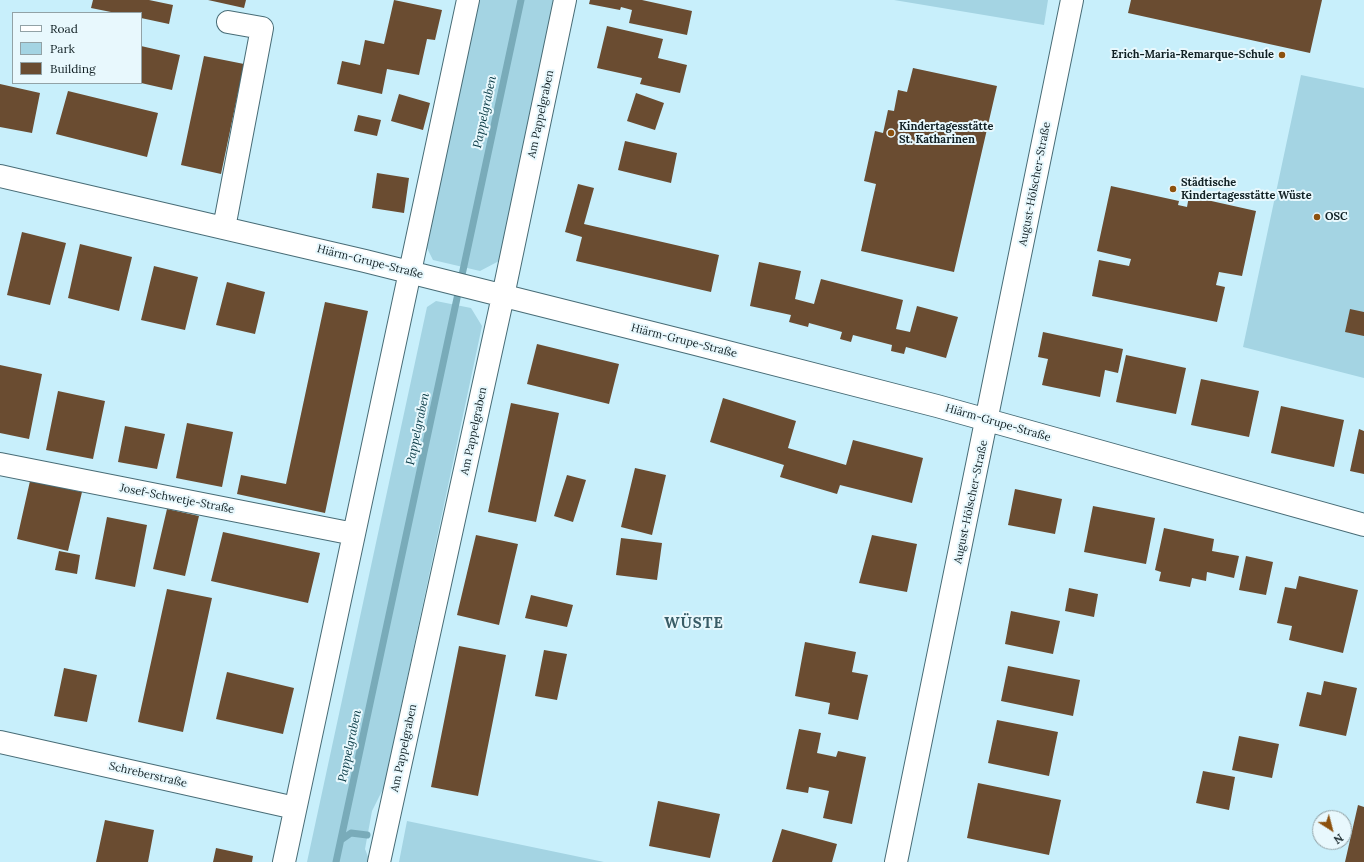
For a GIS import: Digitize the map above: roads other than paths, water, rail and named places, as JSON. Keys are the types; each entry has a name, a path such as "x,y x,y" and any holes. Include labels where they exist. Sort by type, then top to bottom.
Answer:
{"street":[{"path":"284,862 468,0"},
{"name":"Am Pappelgraben","path":"379,862 495,294 566,0"},
{"name":"August-Hölscher-Straße","path":"896,862 1072,0"},
{"path":"224,228 262,28 228,22"},
{"name":"Hiärm-Grupe-Straße","path":"0,176 410,272 883,392 1364,525"},
{"name":"Josef-Schwetje-Straße","path":"0,464 354,534"},
{"name":"Schreberstraße","path":"0,742 295,808"}],"waterway":[{"name":"Pappelgraben","path":"336,862 521,0"},
{"path":"341,840 351,833 367,835"}],"place":[{"name":"Erich-Maria-Remarque-Schule","path":"1282,55"},
{"name":"Kindertagesstätte St. Katharinen","path":"891,133"},
{"name":"Städtische Kindertagesstätte Wüste","path":"1173,189"},
{"name":"OSC","path":"1317,217"}],"district":[{"name":"WÜSTE","path":"694,624"}]}
